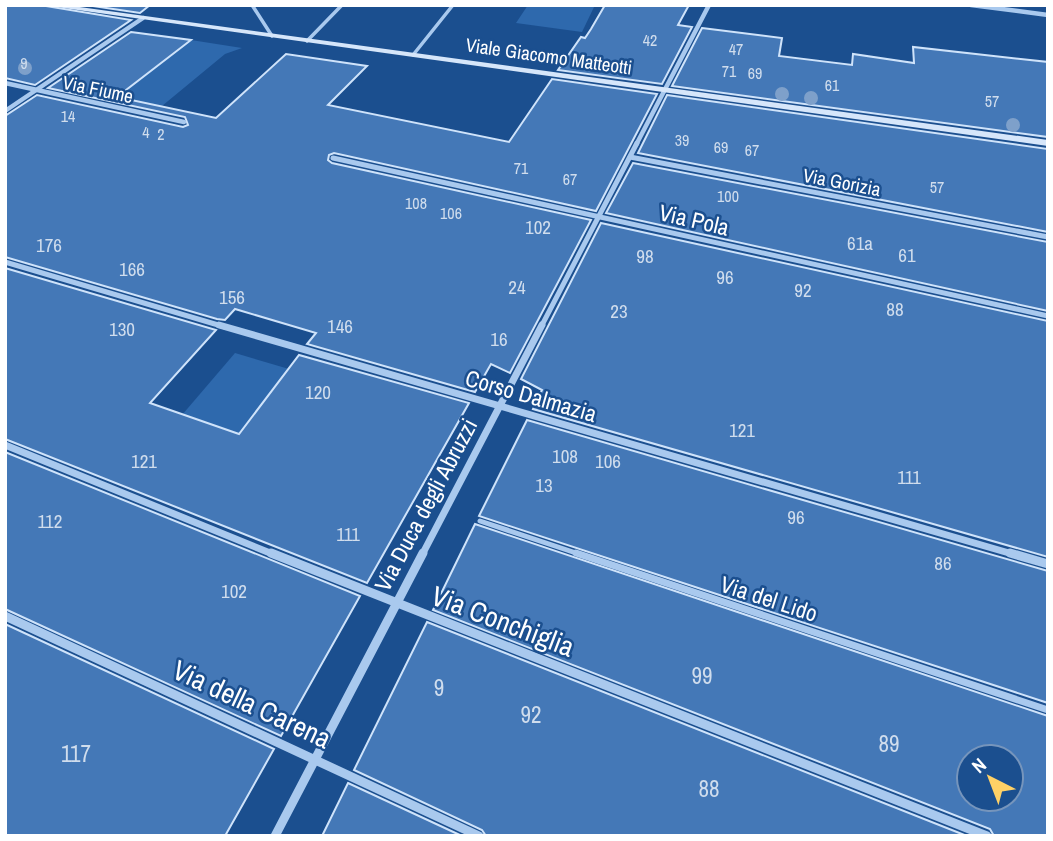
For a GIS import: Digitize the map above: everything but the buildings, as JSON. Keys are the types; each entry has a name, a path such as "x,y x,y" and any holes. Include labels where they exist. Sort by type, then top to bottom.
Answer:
{"street":[{"name":"Viale Giacomo Matteotti","path":"46,5 1048,143"},
{"name":"Via Duca degli Abruzzi","path":"275,836 709,5"},
{"path":"971,5 1048,15"},
{"path":"5,111 143,18"},
{"name":"Via Fiume","path":"5,83 184,122"},
{"name":"Via Gorizia","path":"629,157 1048,237"},
{"name":"Via Pola","path":"333,158 1048,316"},
{"name":"Corso Dalmazia","path":"5,262 1048,564"},
{"name":"Via Conchiglia","path":"5,445 396,604 987,836"},
{"name":"Via della Carena","path":"5,616 316,758 479,836"}],"lane":[{"path":"252,5 272,36"},
{"path":"306,41 342,5"},
{"path":"413,55 453,5"},
{"name":"Via del Lido","path":"480,521 1048,710"}],"shaded area":[{"path":"528,5 595,5 582,32 516,23"},
{"path":"191,40 242,48 225,54 162,106 117,97"},
{"path":"235,353 289,369 239,434 182,415"}]}
